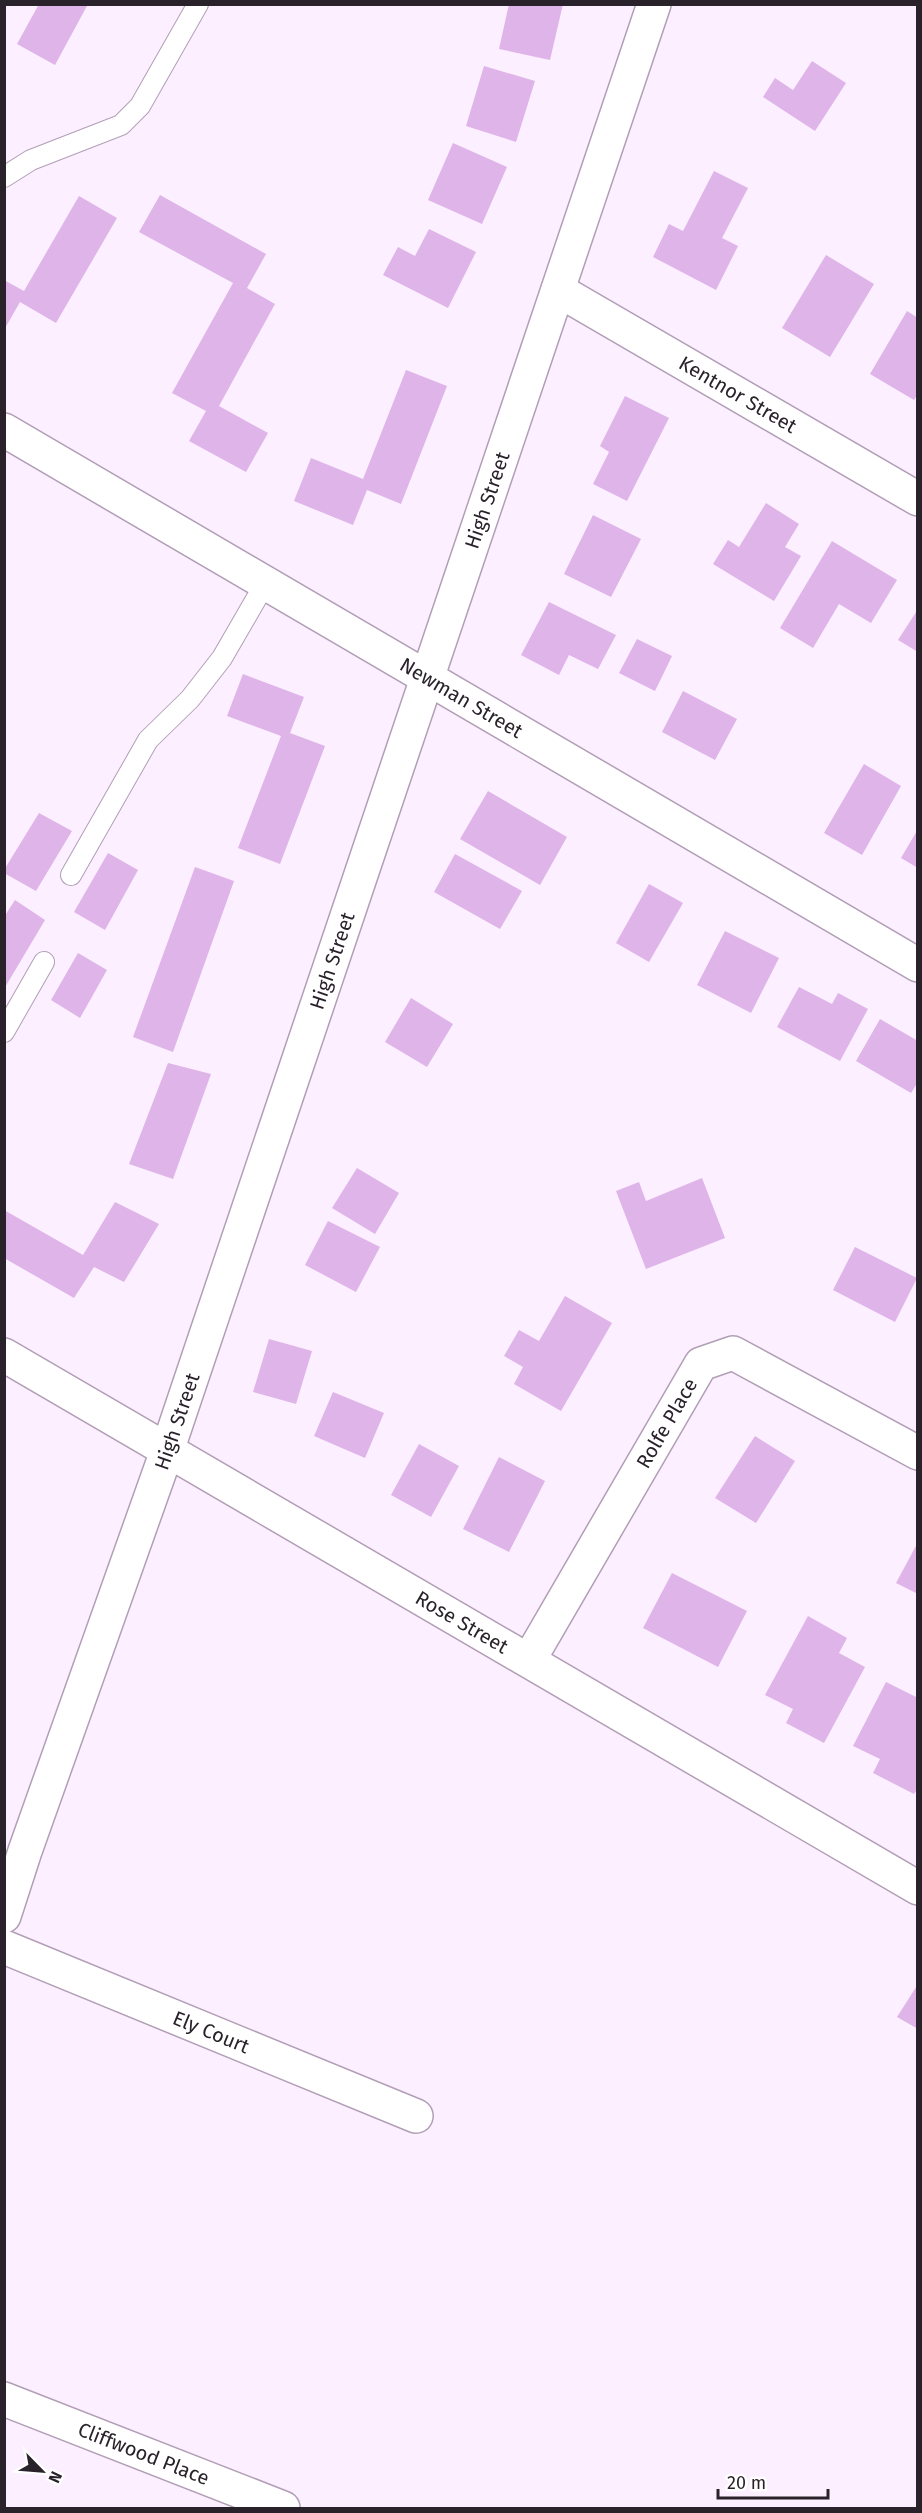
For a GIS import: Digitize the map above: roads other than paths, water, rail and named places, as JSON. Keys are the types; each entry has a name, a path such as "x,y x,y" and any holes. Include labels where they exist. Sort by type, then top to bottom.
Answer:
{"street":[{"name":"High Street","path":"4,1916 15,1845 167,1451 426,675 654,4"},
{"name":"Kentnor Street","path":"558,290 918,499"},
{"name":"Newman Street","path":"4,430 918,965"},
{"name":"Rolfe Place","path":"529,1660 701,1364 733,1353 918,1453"},
{"name":"Rose Street","path":"4,1355 918,1888"},
{"name":"Ely Court","path":"4,1947 416,2116"},
{"name":"Cliffwood Place","path":"4,2399 283,2508"}],"lane":[{"path":"4,177 31,160 121,125 140,106 198,4"},
{"path":"71,875 148,740 190,699 222,658 266,582"},
{"path":"4,1032 44,962"}]}
